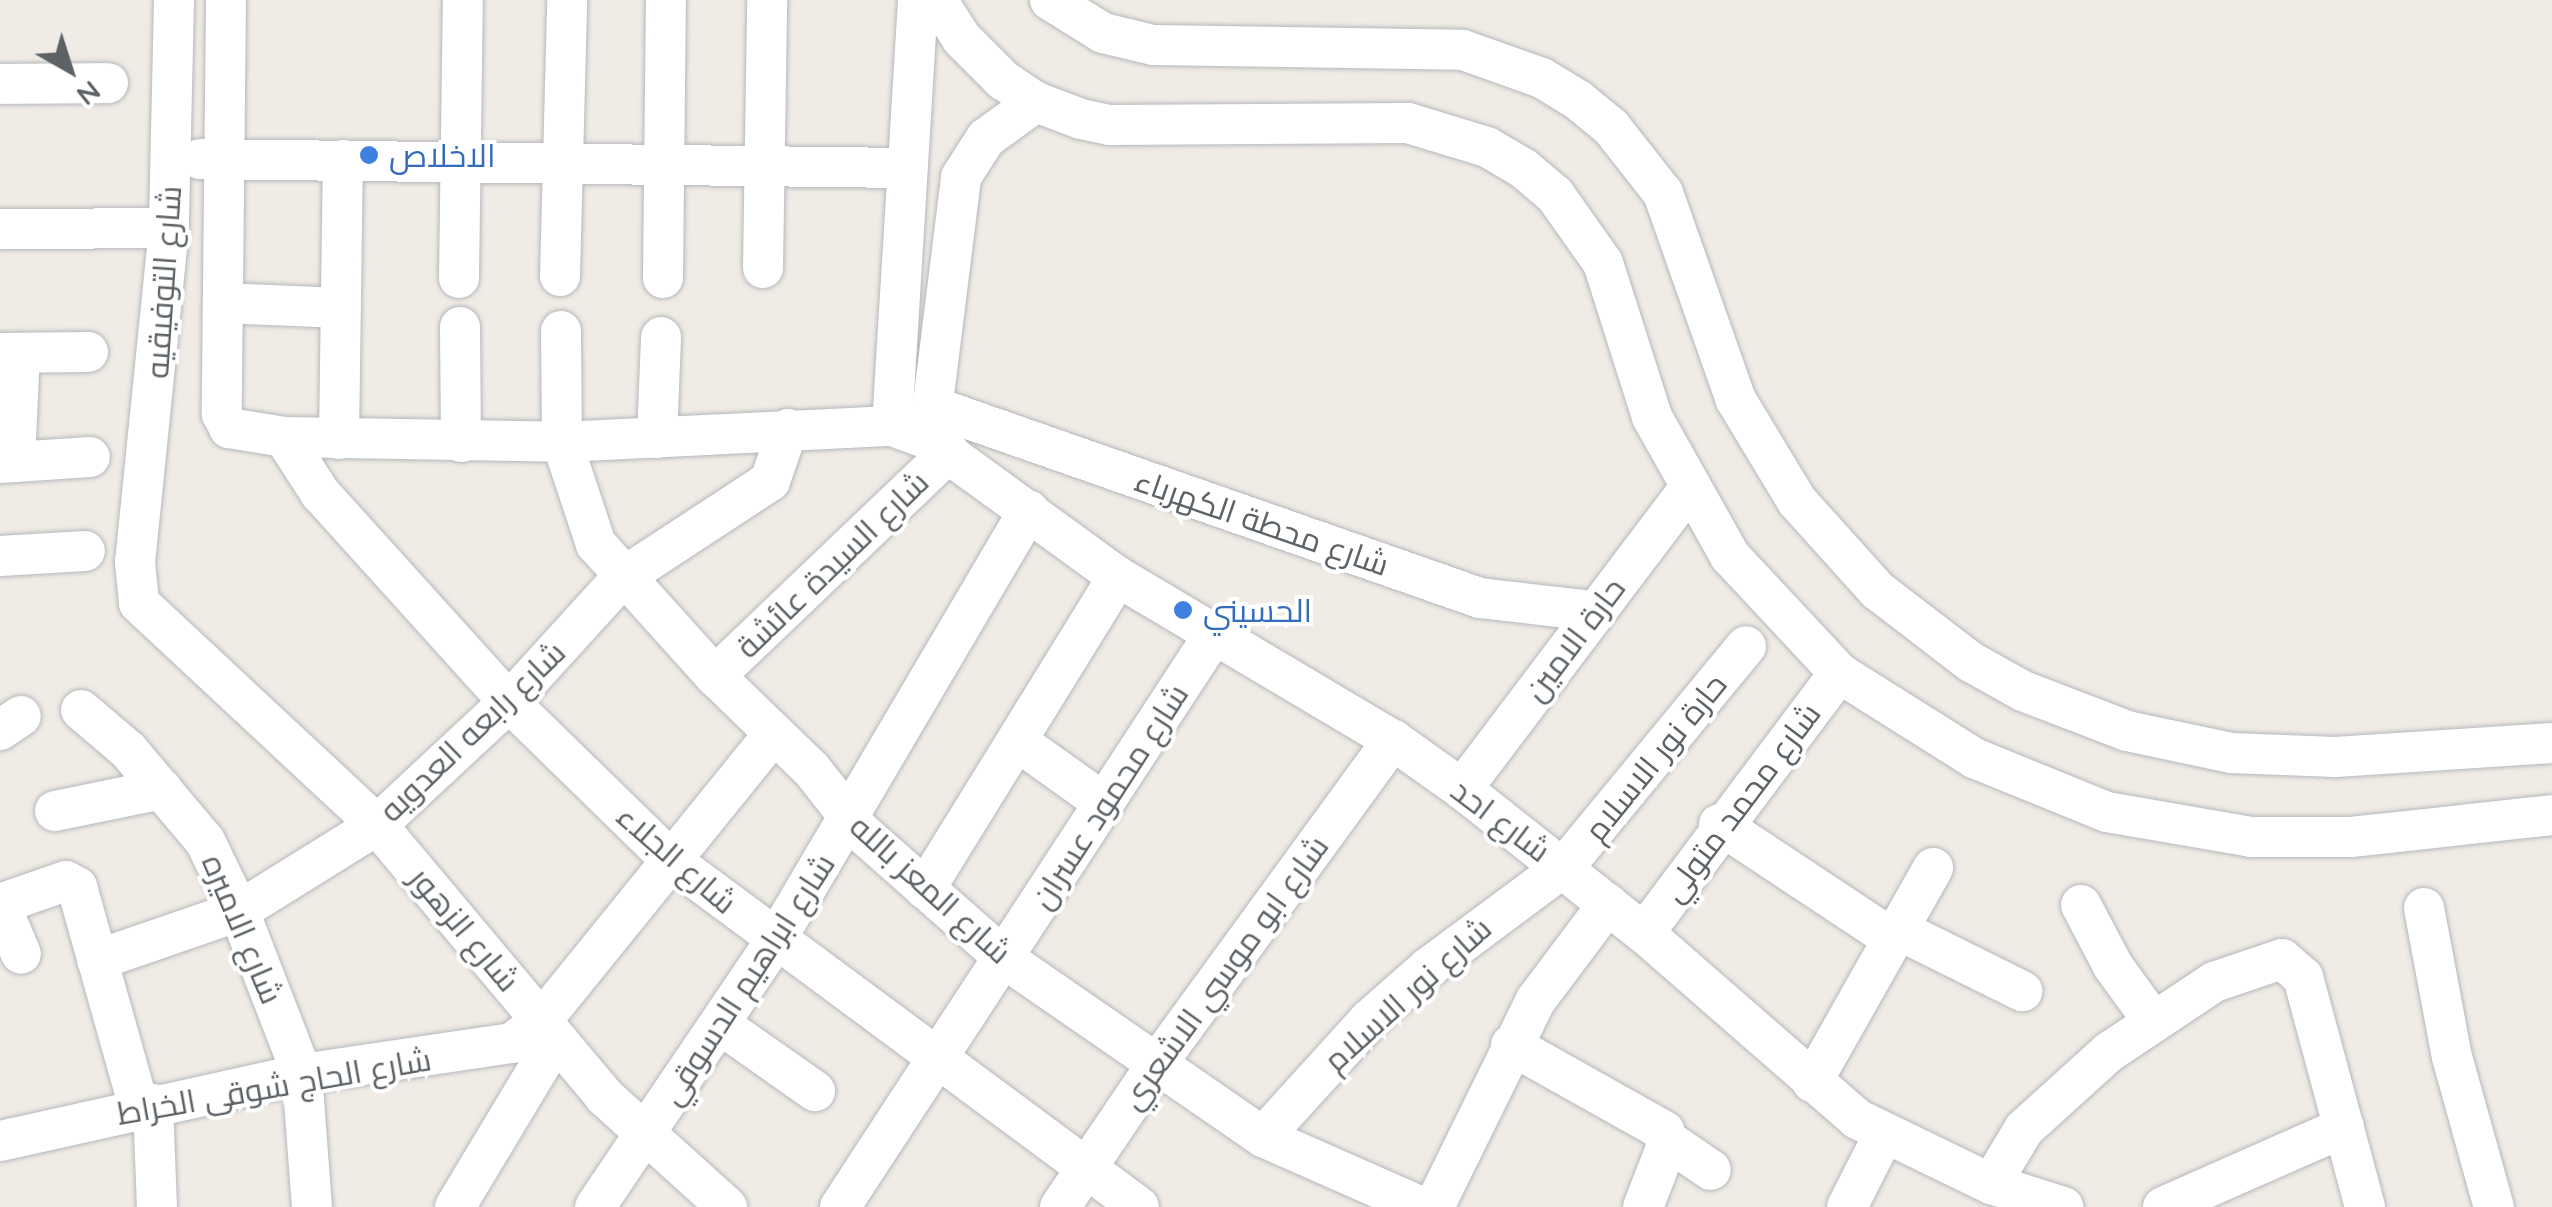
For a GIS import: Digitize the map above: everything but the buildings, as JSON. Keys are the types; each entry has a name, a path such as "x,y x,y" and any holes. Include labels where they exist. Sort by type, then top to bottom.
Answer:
{"street":[{"name":"شارع التوفيقيه","path":"135,562 169,228 174,0"},
{"name":"شارع التوفيقيه","path":"226,0 222,414 241,434 284,437"},
{"path":"460,278 463,0"},
{"path":"560,276 567,0"},
{"path":"662,278 666,0"},
{"path":"763,268 767,0"},
{"path":"918,0 903,168 926,431"},
{"path":"937,0 981,61 1036,102 1109,124 1408,123 1448,132 1511,161 1555,195 1603,263 1645,398 1688,490 1763,598 1839,673 1926,734 2017,779 2153,824 2301,838 2552,815"},
{"path":"1050,0 1103,33 1153,45 1462,50 1529,72 1578,100 1611,127 1663,193 1736,400 1798,502 1876,590 1971,662 2023,691 2127,732 2231,753 2336,758 2552,743"},
{"path":"0,84 108,83"},
{"path":"926,431 962,177 986,138 1036,102"},
{"path":"171,158 767,163 903,168"},
{"path":"338,439 343,160"},
{"path":"0,229 169,228"},
{"path":"223,303 341,308"},
{"path":"460,328 460,442"},
{"name":"شارع المعز بالله","path":"561,331 562,442 596,544 622,578 850,817 1005,960 1263,1136 1422,1207"},
{"path":"657,438 662,337"},
{"path":"88,352 10,353 7,462 90,457"},
{"path":"284,437 562,442 788,429 926,431"},
{"name":"شارع رابعه العدويه","path":"96,960 240,910 377,825 508,702 622,578 770,482 788,429"},
{"name":"شارع احد","path":"926,431 1118,577 1393,740 1462,789 1644,933 1812,1082 1884,1134 2009,1195 2064,1207"},
{"name":"شارع محطة الكهرباء","path":"926,431 1480,598 1594,611"},
{"name":"شارع السيدة عائشة","path":"714,676 926,431"},
{"name":"شارع الجلاء","path":"284,437 320,492 508,702 672,861 1082,1170 1139,1207"},
{"name":"حارة الامين","path":"1462,789 1688,490"},
{"name":"شارع ابراهيم الدسوقي","path":"595,1207 722,1025 775,940 1029,510"},
{"path":"0,556 85,551"},
{"name":"شارع الزهور","path":"135,562 140,604 160,628 377,825 549,1030 646,1136 726,1207"},
{"path":"925,889 1118,577"},
{"name":"شارع محمود عسران","path":"840,1207 940,1062 1213,636"},
{"name":"حارة نور الاسلام","path":"1564,868 1746,646"},
{"name":"شارع محمد متولي","path":"1644,933 1720,824 1839,673"},
{"name":"شارع الاميره","path":"81,710 162,789 205,841 240,910 302,1074 312,1207"},
{"path":"456,1207 549,1030 672,861 774,734"},
{"name":"شارع ابو موسي الاشعري","path":"1060,1207 1158,1062 1393,740"},
{"path":"1017,742 1104,803"},
{"path":"55,811 162,789"},
{"path":"1720,824 1894,934 2022,991"},
{"name":"شارع نور الاسلام","path":"1263,1136 1370,1020 1428,968 1564,868"},
{"path":"1812,1082 1933,868"},
{"path":"21,954 0,904 74,883 146,1106 157,1207"},
{"path":"1434,1207 1511,1045 1608,904"},
{"path":"2081,905 2113,966 2154,1021"},
{"path":"2424,908 2452,1057 2494,1207"},
{"path":"2009,1195 2010,1148 2042,1110 2154,1021 2214,982 2267,959 2296,966 2366,1207"},
{"path":"722,1025 815,1091"},
{"name":"شارع الحاج شوقى الخراط","path":"0,1141 302,1074 493,1048 549,1030"},
{"path":"1511,1045 1658,1126 1667,1140 1711,1170"},
{"path":"2163,1207 2344,1127"},
{"path":"1847,1207 1884,1134"},
{"path":"1643,1207 1667,1140"}],"place":[{"name":"الاخلاص","path":"369,155"},
{"name":"الحسيني","path":"1183,610"}]}
